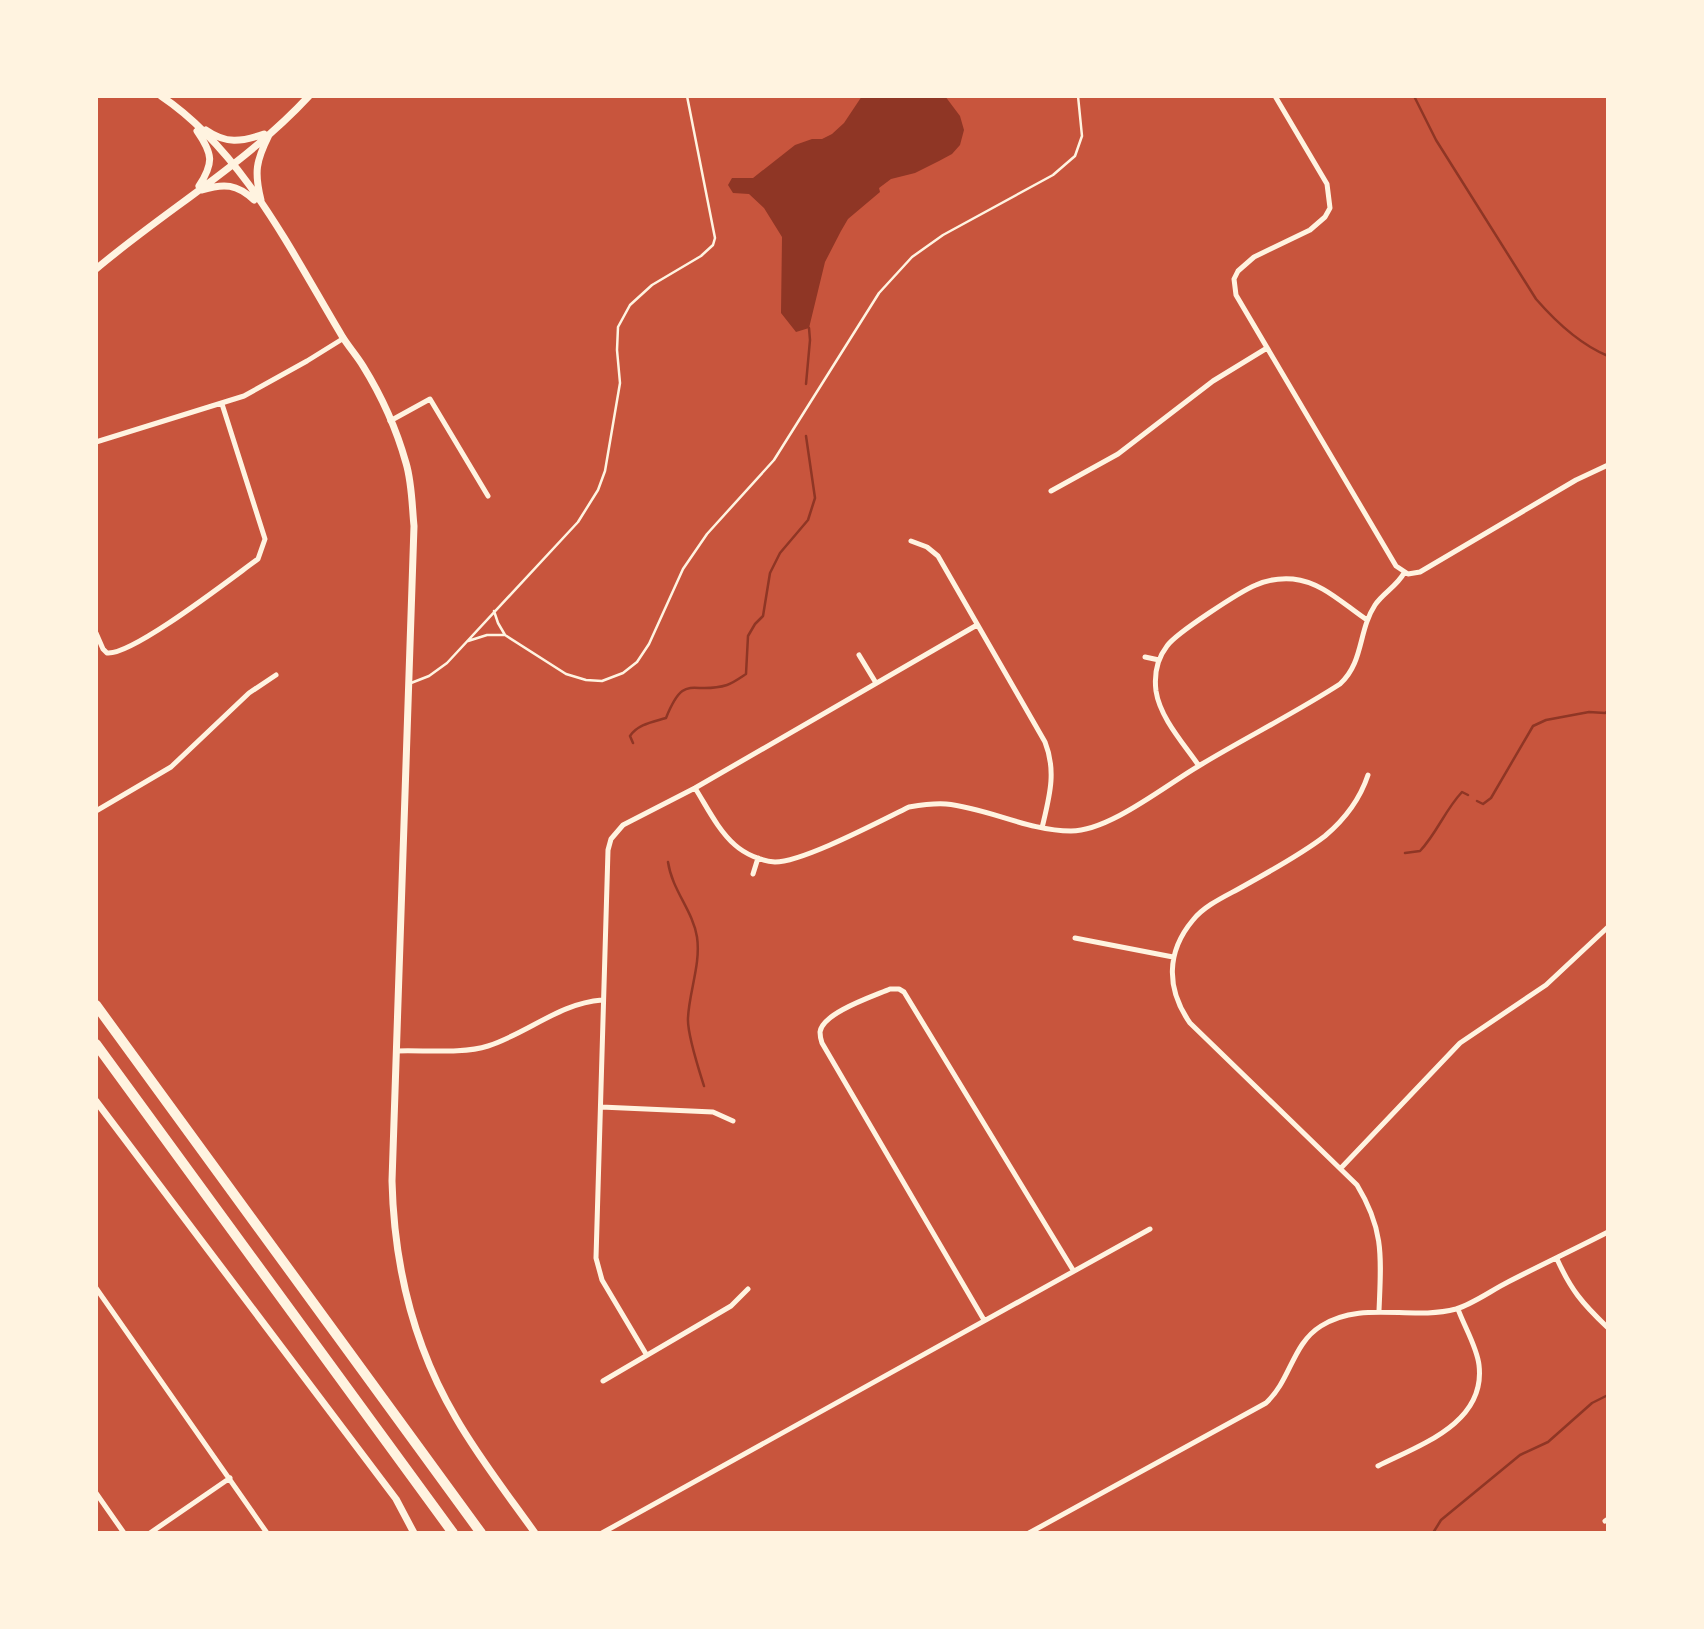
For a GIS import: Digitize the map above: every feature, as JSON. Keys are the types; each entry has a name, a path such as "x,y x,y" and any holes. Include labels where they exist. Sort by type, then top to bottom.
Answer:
{"highway":[{"path":"96,1006 481,1533"},
{"path":"96,1044 453,1533"}],"street":[{"path":"161,96 218,138 233,142 271,131"},
{"path":"96,269 130,240 233,164 309,96"},
{"path":"1275,96 1327,184 1329,208 1319,223 1310,230 1254,257 1238,271 1234,279 1236,295 1387,554 1404,573"},
{"path":"189,119 233,164 286,240 363,366 390,421 407,464 414,526 392,1191 402,1284 415,1332 455,1416 535,1533"},
{"path":"189,119 209,148 210,159 208,172 194,192"},
{"path":"263,207 256,174 257,161 271,131"},
{"path":"194,192 223,184 234,186 263,207"},
{"path":"96,442 222,404 263,386 344,338"},
{"path":"1051,491 1118,454 1213,381 1267,348"},
{"path":"390,421 430,398 488,496"},
{"path":"96,633 107,653 119,652 149,636 258,559 262,552 265,539 263,530 222,404"},
{"path":"695,788 726,836 737,847 758,858 775,862 798,858 909,807 928,804 947,804 1042,828 1078,831 1098,825 1116,817 1340,684 1358,659 1367,620 1375,605 1404,573 1420,572 1576,480 1608,465"},
{"path":"911,541 927,547 938,556 1047,748 1052,777 1042,828"},
{"path":"1199,766 1160,706 1155,682 1159,660 1179,634 1253,586 1268,580 1291,579 1313,584 1331,593 1367,620"},
{"path":"646,1354 602,1280 596,1258 603,1000 611,839 623,825 695,788 977,625"},
{"path":"859,655 876,683"},
{"path":"1145,657 1159,660"},
{"path":"96,810 171,767 248,694 276,675"},
{"path":"1368,775 1359,799 1326,834 1289,861 1194,918 1177,943 1173,957 1172,983 1190,1023 1357,1185 1368,1203 1378,1230 1381,1259 1379,1311"},
{"path":"753,874 758,858"},
{"path":"1341,1168 1460,1043 1546,985 1608,927"},
{"path":"1075,938 1173,957"},
{"path":"985,1320 822,1043 820,1031 834,1014 890,989 904,992 1073,1270"},
{"path":"397,1051 467,1049 489,1045 574,1004 603,1000"},
{"path":"96,1101 396,1499 414,1533"},
{"path":"601,1107 713,1112 733,1121"},
{"path":"603,1533 1150,1229"},
{"path":"1029,1533 1266,1402 1284,1381 1293,1358 1306,1339 1321,1325 1351,1314 1379,1311 1418,1315 1458,1309 1608,1232"},
{"path":"1557,1259 1570,1286 1606,1327"},
{"path":"96,1288 267,1533"},
{"path":"603,1381 731,1306 748,1289"},
{"path":"1378,1466 1454,1425 1473,1405 1479,1385 1479,1363 1458,1309"},
{"path":"150,1533 230,1478"},
{"path":"96,1493 124,1533"}],"lane":[{"path":"410,683 429,676 447,663 578,522 598,490 605,471 620,383 618,327 630,305 652,285 701,256 713,245 715,238 687,96"},
{"path":"494,611 505,635 566,674 602,681 624,673 638,662 649,645 683,569 707,534 774,460 879,293 912,257 943,235 1054,175 1074,156 1082,136 1078,96"},
{"path":"468,641 487,635 505,635"}],"shaded area":[{"path":"862,96 945,96 960,116 964,130 960,145 952,154 915,173 891,179 848,219 825,262 809,328 796,332 781,313 782,237 764,208 749,194 733,193 728,185 732,178 753,178 795,145 832,134 844,123"}],"waterway":[{"path":"1414,96 1436,140 1536,299 1569,332 1608,356"},
{"path":"806,384 809,328"},
{"path":"633,743 630,736 633,732 646,724 666,718 684,690 727,685 746,674 748,636 763,616 770,573 780,553 808,520 815,498 806,436"},
{"path":"1477,801 1483,804 1491,798 1533,726 1546,720 1608,711"},
{"path":"1405,853 1420,851 1456,799 1462,792 1468,795"},
{"path":"668,862 697,937 688,1025 704,1086"},
{"path":"1433,1533 1441,1520 1520,1455 1548,1442 1592,1403 1608,1395"}]}
